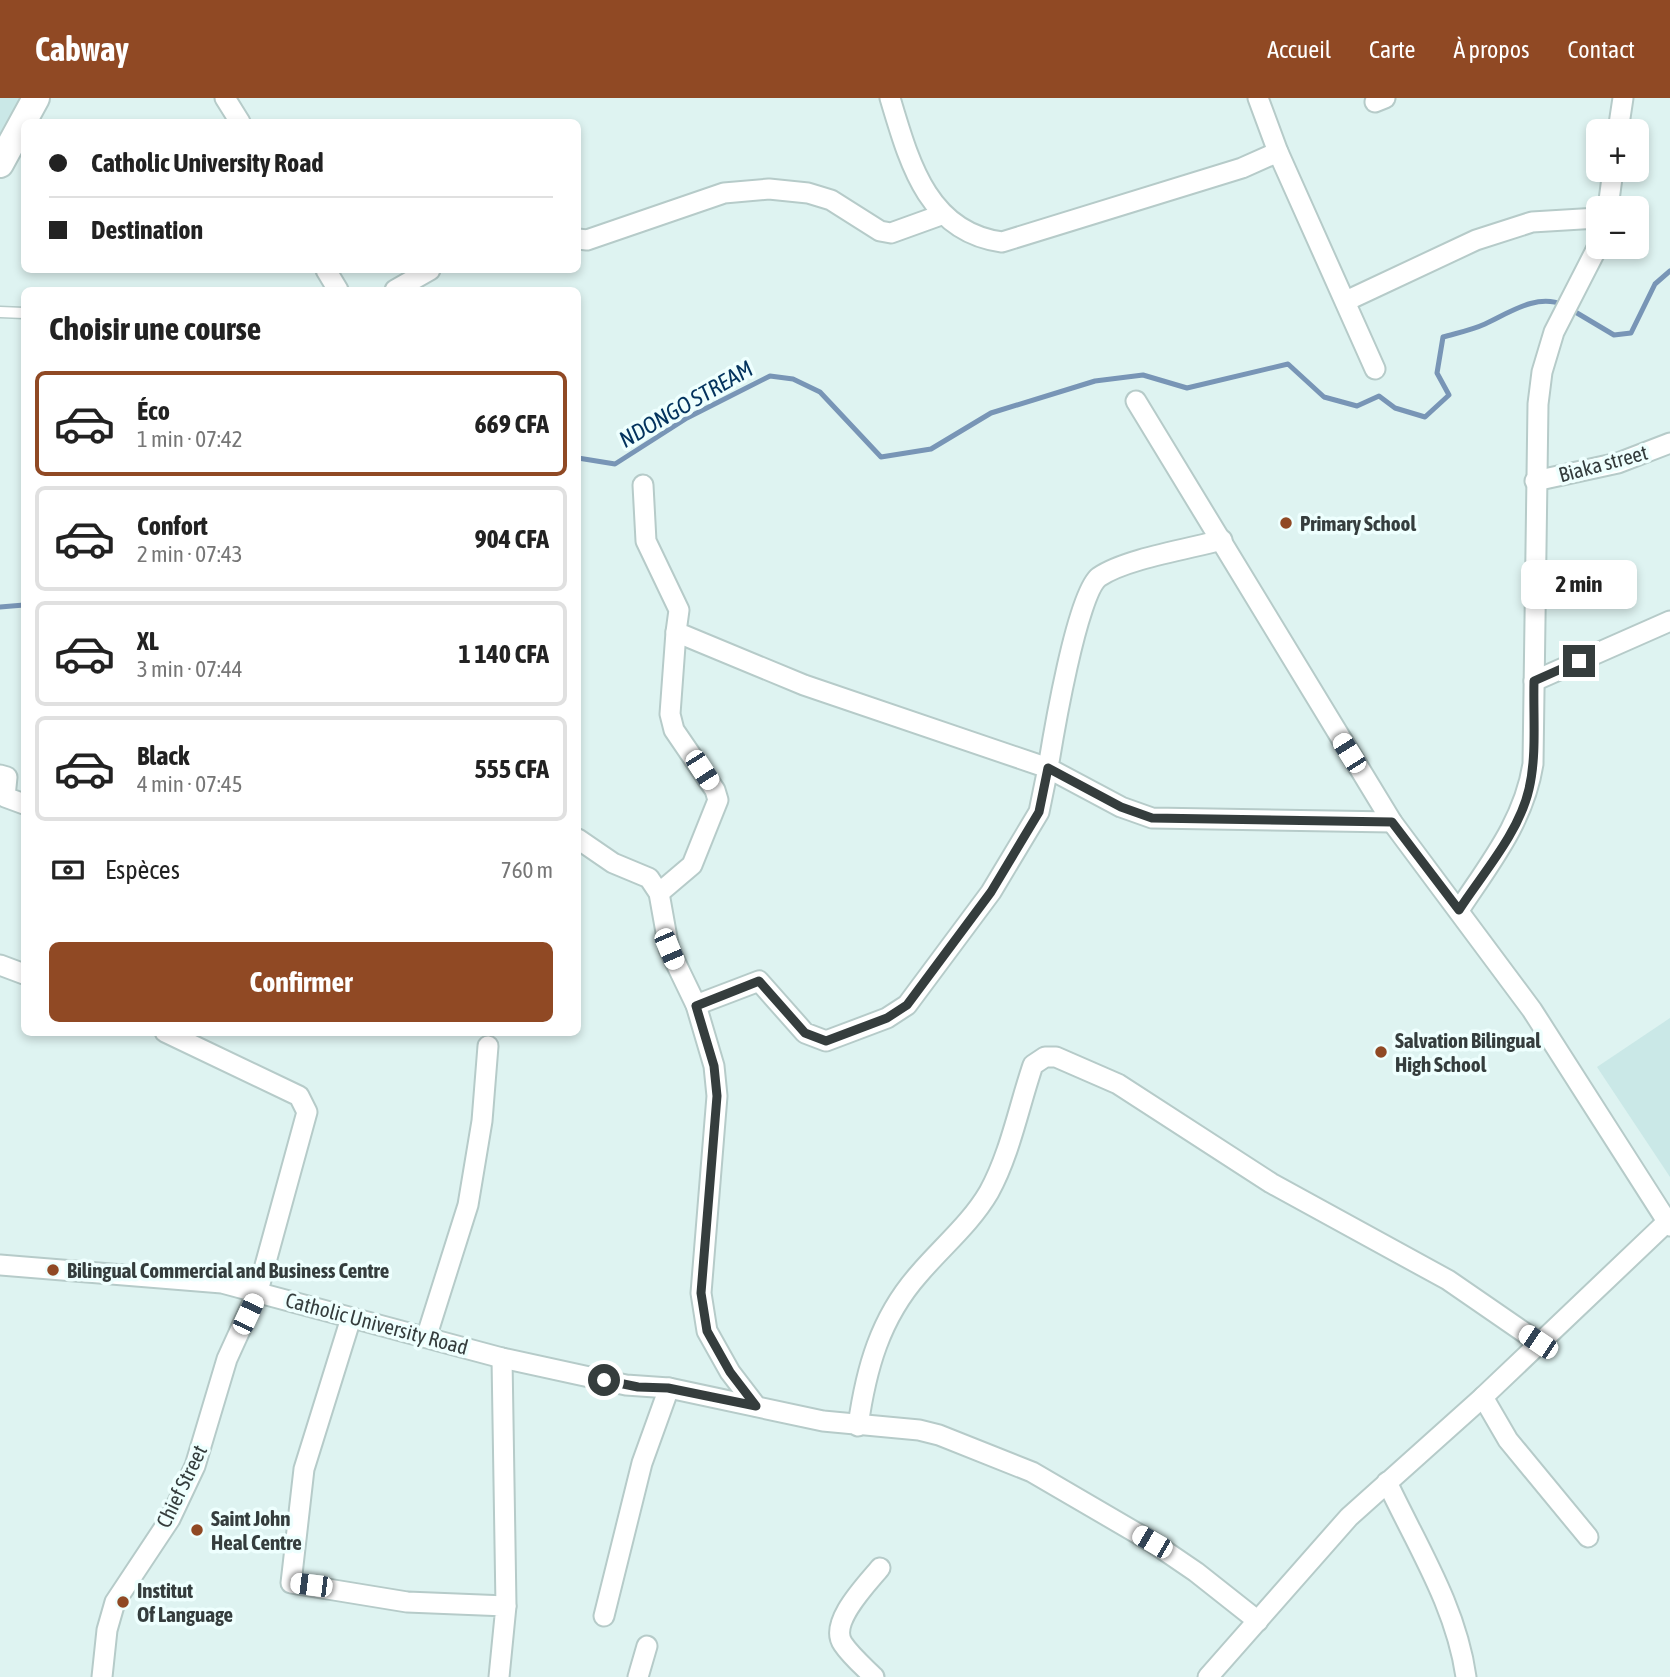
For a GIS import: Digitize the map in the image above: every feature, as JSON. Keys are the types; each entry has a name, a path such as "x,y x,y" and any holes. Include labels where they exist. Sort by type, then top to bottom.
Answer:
{"street":[{"path":"25,119 36,98"},
{"path":"225,98 238,119"},
{"path":"911,98 891,103 923,187 941,215 962,231 983,240 1002,242 1242,168 1278,152"},
{"path":"1258,98 1278,152 1375,369"},
{"path":"1620,119 1623,98"},
{"path":"0,164 21,126"},
{"path":"581,239 587,240 724,193 769,189 808,194 831,201 880,231 891,233 941,215"},
{"path":"1346,301 1476,240 1532,222 1586,219"},
{"path":"1459,910 1517,822 1529,791 1533,764 1538,404 1542,372 1554,332 1592,259"},
{"path":"400,287 425,273"},
{"path":"1136,401 1392,822 1532,1010 1668,1224 1321,1546 1208,1677"},
{"name":"Biaka street","path":"1535,481 1618,463 1670,443"},
{"path":"643,485 646,541 679,610 670,714 674,730 715,790 718,800 692,865 659,892"},
{"path":"696,1006 759,981 805,1033 826,1041 887,1018 907,1005 984,902 1039,812 1061,694 1086,598 1095,579 1113,569 1222,540"},
{"path":"1534,681 1670,621"},
{"path":"676,632 804,685 1048,768 1121,807 1152,818 1392,822"},
{"path":"0,775 8,777 5,797 21,803"},
{"path":"581,841 613,863 649,878 659,892 669,949 696,1006 714,1066 717,1096 701,1293 707,1331 730,1372 756,1406"},
{"path":"0,965 21,973"},
{"name":"Chief Street","path":"103,1677 107,1630 115,1602 170,1519 195,1466 227,1359 258,1291 307,1112 305,1103 299,1096 173,1036"},
{"path":"428,1335 468,1205 482,1121 488,1046"},
{"path":"858,1426 872,1353 892,1311 917,1276 988,1192 1002,1161 1033,1065 1045,1057 1056,1057 1118,1084 1271,1183 1448,1280 1538,1342"},
{"name":"Catholic University Road","path":"0,1265 222,1283 351,1318 428,1335 502,1358 626,1385 668,1388 858,1426 919,1430 939,1435 1032,1472 1152,1542 1196,1572 1258,1621"},
{"path":"351,1318 304,1468 291,1583 407,1602 506,1606"},
{"path":"499,1677 506,1606 502,1358"},
{"path":"604,1616 642,1463 668,1388"},
{"path":"1483,1397 1508,1440 1588,1537"},
{"path":"1387,1482 1437,1580 1462,1651 1466,1677"},
{"path":"874,1677 841,1642 840,1632 844,1614 880,1568"},
{"path":"638,1677 647,1646"}],"lane":[{"path":"0,312 21,313"}],"shaded area":[{"path":"0,98 21,98 0,140"},
{"path":"1670,1018 1670,1177 1597,1067"}],"waterway":[{"path":"1572,310 1614,335 1631,333 1655,284 1670,271"},
{"name":"NDONGO STREAM","path":"581,458 615,464 687,418 770,376 793,379 820,392 881,457 931,449 991,413 1095,381 1143,375 1187,388 1288,364 1324,397 1357,406 1379,396 1395,408 1425,417 1449,395 1437,373 1443,337 1480,326 1533,303 1543,301 1563,305"},
{"name":"NDONGO STREAM","path":"0,607 21,605"}],"place":[{"name":"Primary School","path":"1286,523"},
{"name":"Salvation Bilingual High School","path":"1381,1052"},
{"name":"Bilingual Commercial and Business Centre","path":"53,1270"},
{"name":"Saint John Heal Centre","path":"197,1530"},
{"name":"Institut Of Language","path":"123,1602"}],"route":[{"path":"604,1380 638,1387 668,1388 721,1401 756,1406 730,1372 707,1331 701,1293 717,1096 714,1066 696,1006 759,981 805,1033 826,1041 887,1018 907,1005 947,956 991,892 1039,812 1048,768 1121,807 1152,818 1392,822 1459,910 1517,822 1529,791 1533,764 1534,681 1579,661"}]}
